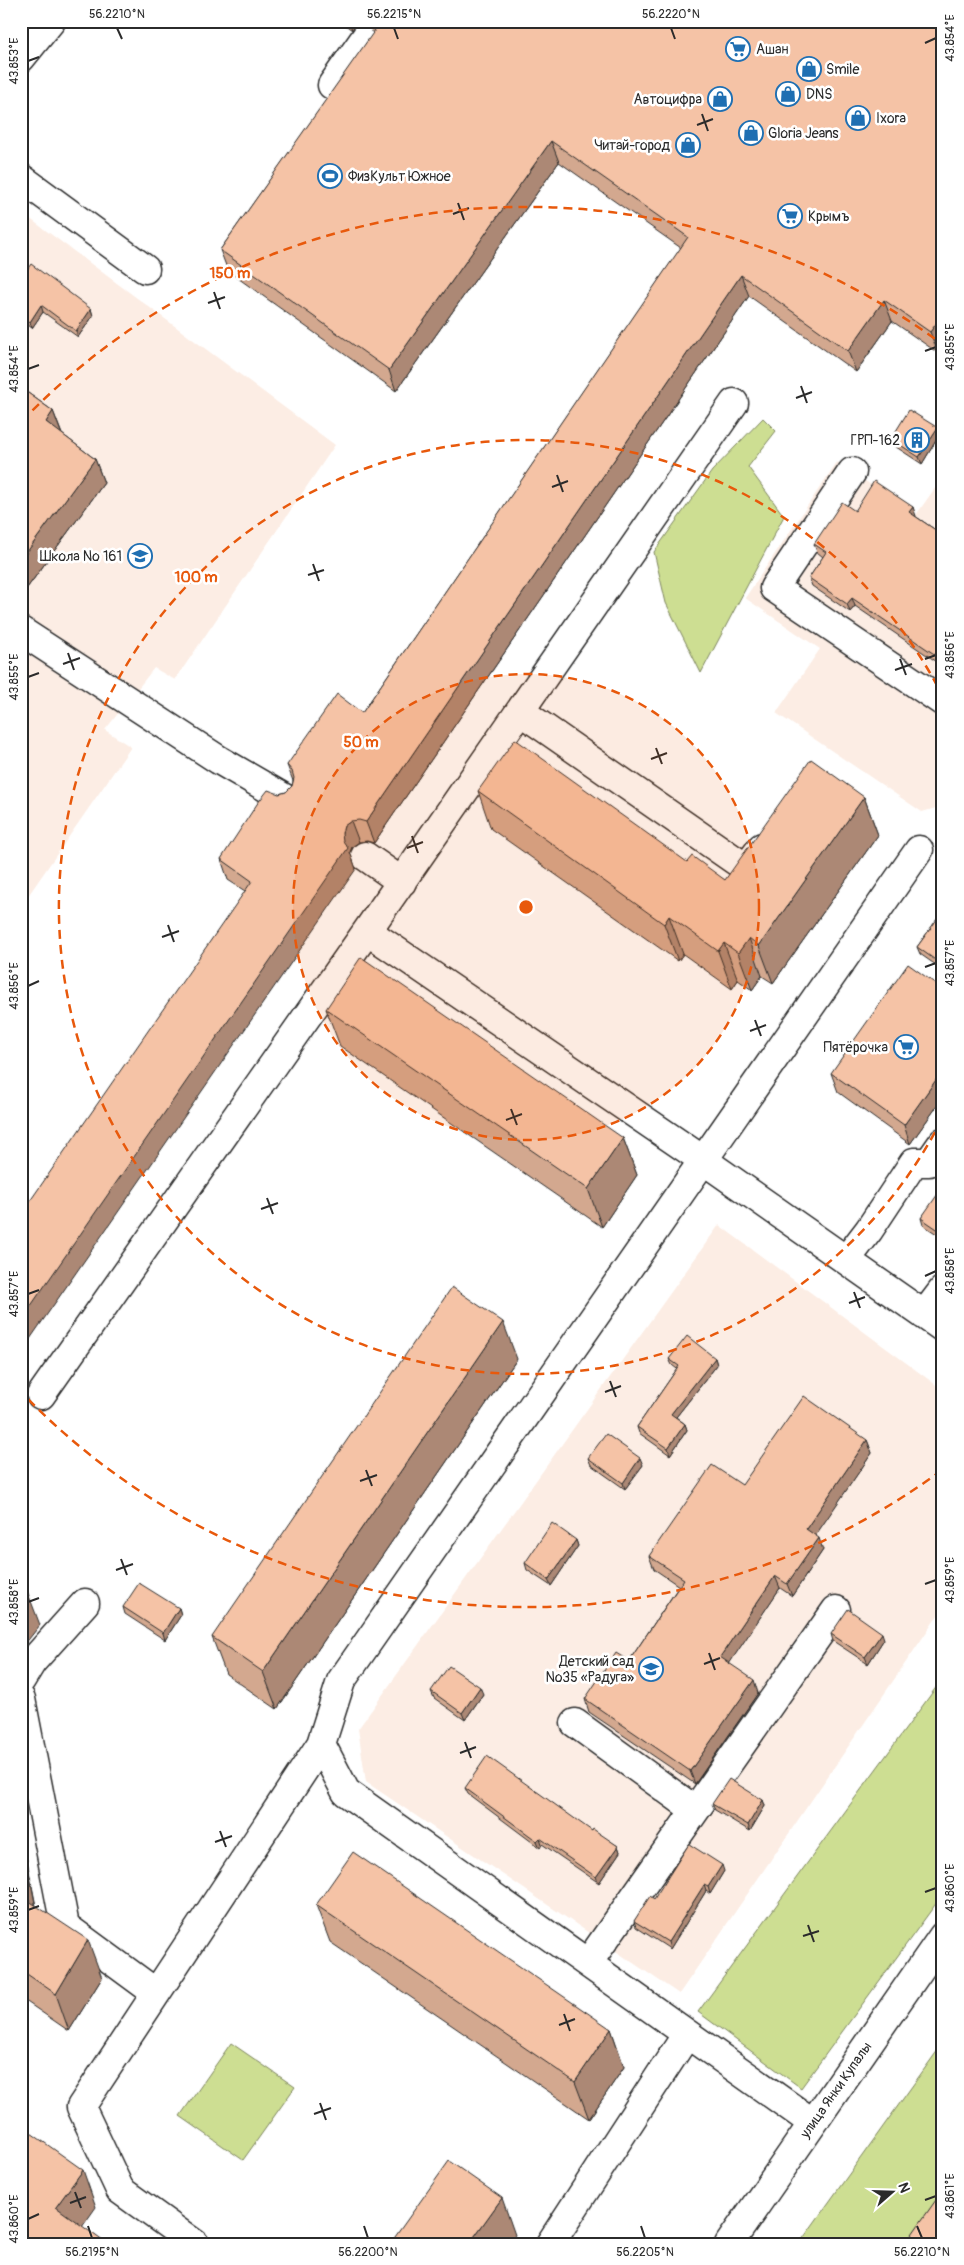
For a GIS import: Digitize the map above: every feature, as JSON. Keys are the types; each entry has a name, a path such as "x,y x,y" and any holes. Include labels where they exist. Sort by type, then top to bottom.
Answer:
{"street":[{"path":"21,58 51,21"},
{"path":"332,85 377,21"},
{"path":"21,178 145,269"},
{"path":"41,1395 402,882 734,403"},
{"path":"852,472 774,588 943,702"},
{"path":"21,631 220,760 286,799"},
{"path":"520,711 746,868 775,831"},
{"path":"195,2244 120,2190 81,2107 321,1744 341,1681 918,850"},
{"path":"365,856 402,882"},
{"path":"367,931 703,1160 933,1322 943,1290"},
{"path":"846,1260 869,1230 914,1162 938,1158"},
{"path":"21,1680 32,1662 85,1603"},
{"path":"588,1963 836,1610"},
{"path":"21,1699 65,1926 156,1993"},
{"path":"575,1723 695,1810"},
{"path":"321,1744 346,1792 813,2123"},
{"name":"улица Янки Купалы","path":"729,2244 943,1936"},
{"path":"550,2244 687,2034"}],"shaded area":[{"name":"Школа № 161","path":"21,212 335,445 175,680 154,668 105,730 131,747 21,906"},
{"path":"837,462 916,515 935,488 943,488 943,806 922,812 776,713 820,649 745,598"},
{"name":"Детский сад №35 «Радуга»","path":"719,1225 943,1390 943,1608 679,1994 366,1782 358,1729"}],"green space":[{"path":"763,418 776,431 748,467 784,516 701,673 666,603 654,552 712,471"},
{"path":"943,1678 943,1894 801,2088 698,2012"},
{"path":"231,2043 295,2087 243,2160 180,2116"},
{"path":"943,2043 943,2195 908,2244 799,2244"}],"building":[{"name":"Крымъ","path":"374,21 940,21 943,23 943,314 930,332 884,300 848,351 741,275 366,822 359,820 351,821 344,826 342,833 343,841 348,848 21,1320 21,1214 252,881 221,859 268,790 279,794 286,792 292,786 294,778 292,771 287,765 337,694 362,713 688,237 551,141 389,370 220,250 375,30 370,27"},
{"path":"31,264 91,309 76,331 41,305 30,322 21,315 21,278"},
{"path":"21,388 53,411 46,422 95,459 21,560"},
{"name":"ГРП-162","path":"909,410 938,428 919,457 891,439"},
{"path":"874,481 913,507 909,512 943,535 943,660 852,598 847,604 809,578 826,552 814,544 842,502 855,511"},
{"path":"515,739 687,862 692,856 725,880 811,759 864,797 759,946 749,938 738,953 724,943 718,951 669,916 664,924 478,791"},
{"path":"943,911 943,961 941,964 917,947"},
{"path":"361,957 623,1138 588,1189 326,1009"},
{"name":"Пятёрочка","path":"908,964 943,989 943,1070 904,1125 831,1073"},
{"path":"940,1191 943,1192 943,1233 921,1218"},
{"path":"452,1287 503,1322 263,1672 212,1637"},
{"path":"687,1336 715,1358 671,1414 685,1424 668,1448 637,1427 679,1366 669,1359"},
{"path":"804,1396 867,1440 806,1529 819,1538 787,1584 775,1576 720,1657 754,1680 690,1771 585,1699 616,1653 629,1661 684,1579 649,1556 712,1465 742,1485"},
{"path":"606,1434 640,1458 623,1483 588,1458"},
{"path":"552,1523 576,1540 548,1580 525,1563"},
{"path":"139,1583 179,1608 163,1633 123,1607"},
{"path":"21,1584 26,1588 21,1595"},
{"path":"848,1609 882,1633 865,1657 831,1634"},
{"path":"449,1666 480,1687 462,1713 431,1691"},
{"path":"487,1756 592,1831 593,1829 618,1846 596,1877 540,1838 537,1841 465,1788"},
{"path":"729,1779 763,1800 748,1825 712,1804"},
{"path":"689,1844 722,1865 708,1887 704,1885 668,1942 634,1921 650,1896 654,1899"},
{"path":"353,1852 611,2029 575,2082 316,1905"},
{"path":"21,1864 29,1901 88,1940 56,1994 21,1970"},
{"path":"31,2133 83,2170 56,2207 107,2244 21,2244 21,2147"},
{"path":"449,2161 502,2198 469,2244 390,2244"},
{"path":"943,2190 943,2244 905,2244"}],"place":[{"name":"Ашан","path":"738,49"},
{"name":"Smile","path":"809,69"},
{"name":"DNS","path":"788,94"},
{"name":"Автоцифра","path":"720,99"},
{"name":"Ixora","path":"858,118"},
{"name":"Gloria Jeans","path":"751,133"},
{"name":"Читай-город","path":"688,145"},
{"name":"ФизКульт Южное","path":"330,176"},
{"name":"Крымъ","path":"790,216"},
{"name":"ГРП-162","path":"917,440"},
{"name":"Школа № 161","path":"140,556"},
{"name":"Пятёрочка","path":"906,1047"},
{"name":"Детский сад №35 «Радуга»","path":"651,1669"}]}
